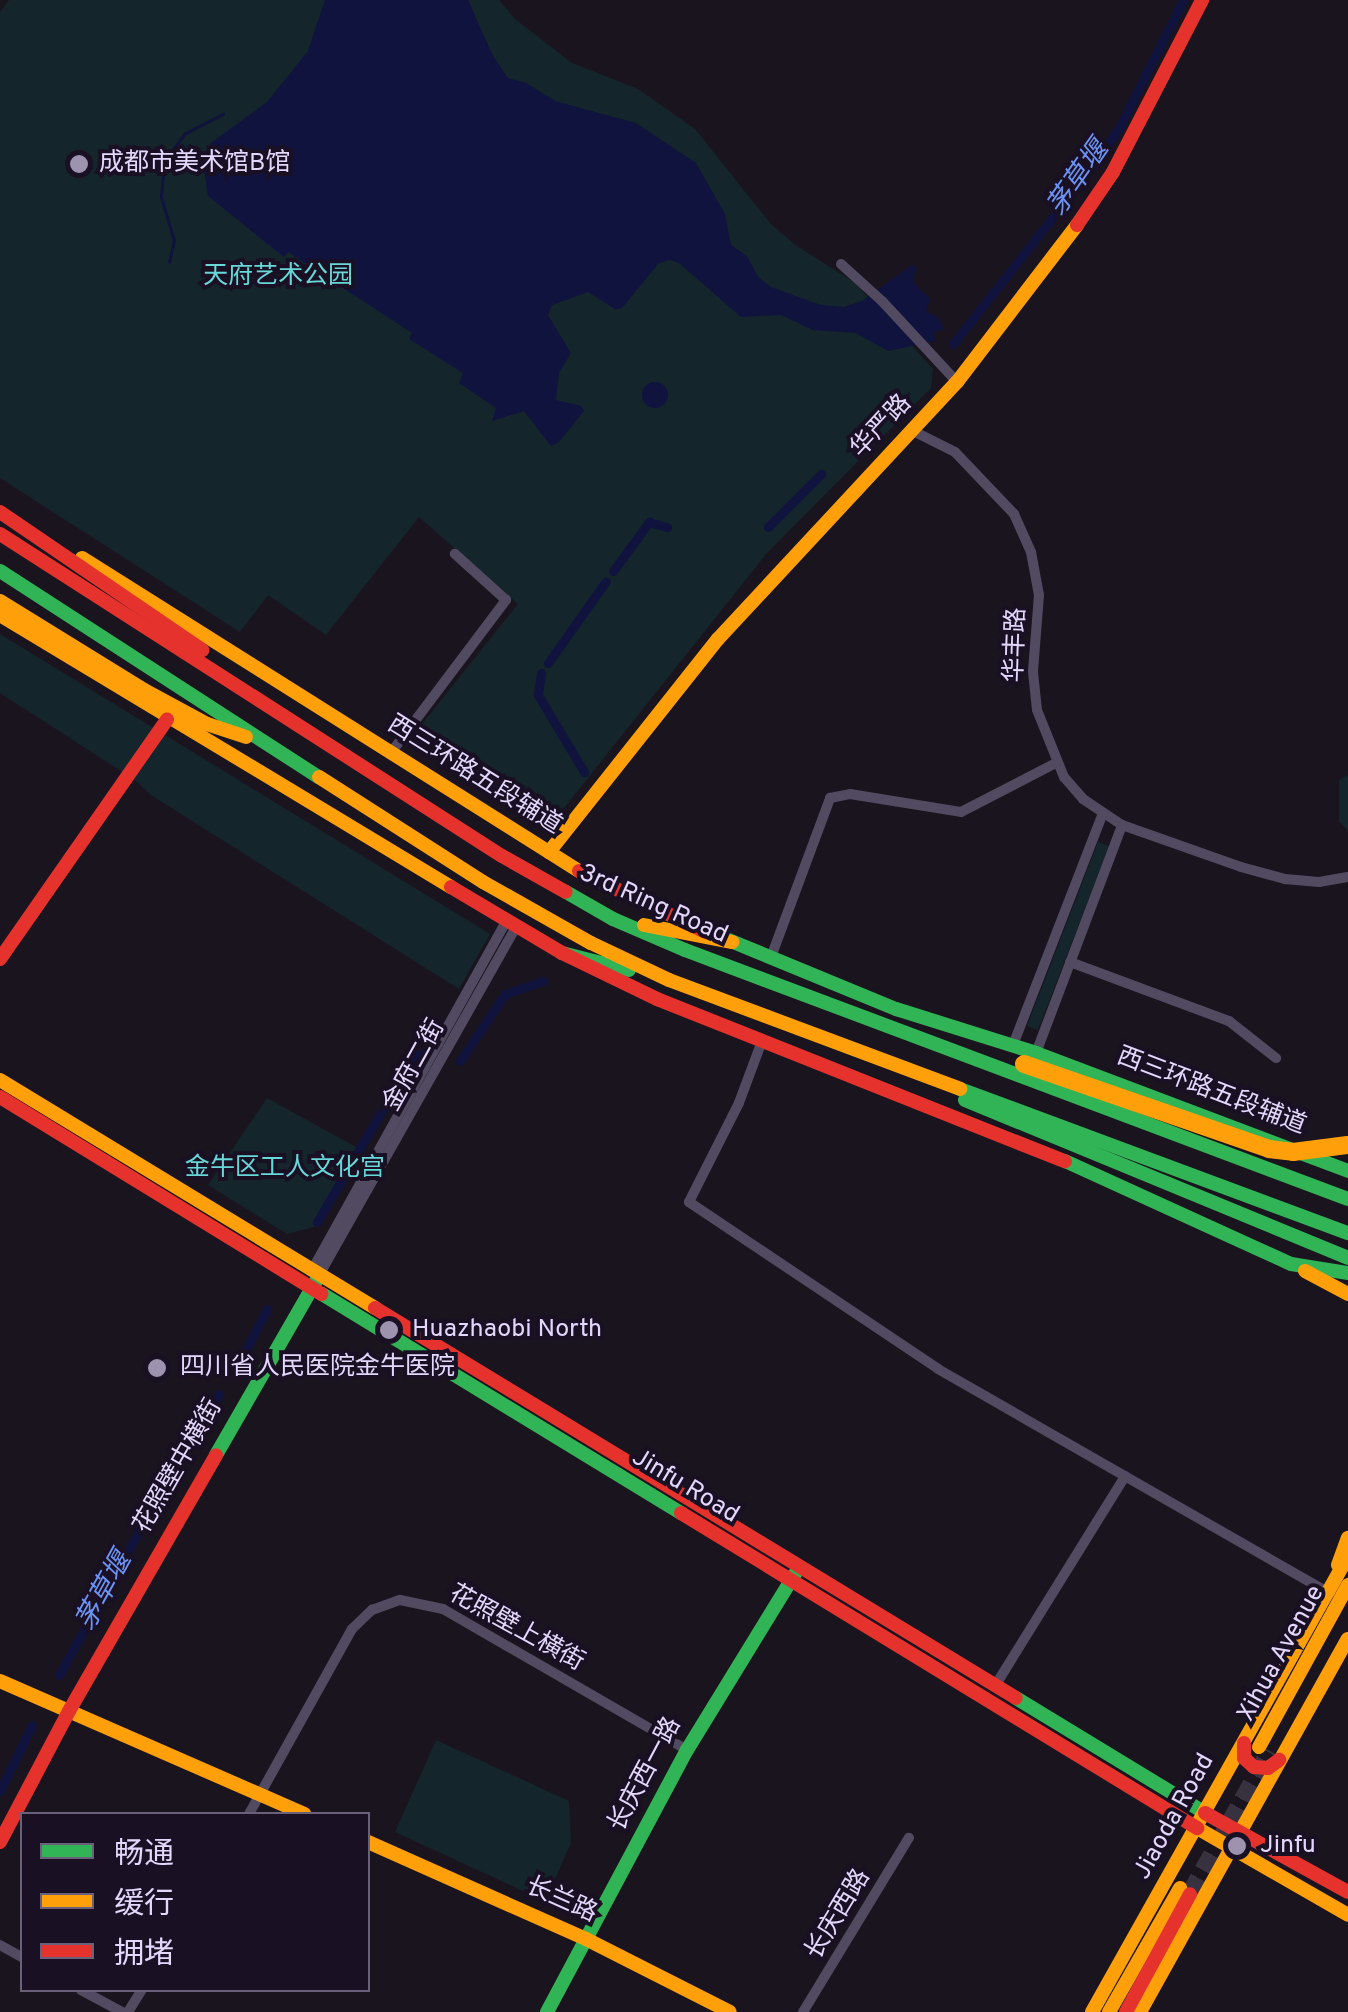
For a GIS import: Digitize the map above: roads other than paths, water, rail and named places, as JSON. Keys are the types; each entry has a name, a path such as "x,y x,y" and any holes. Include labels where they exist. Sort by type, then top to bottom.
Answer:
{"main road":[{"name":"华严路","path":"550,852 718,639 957,382 1113,172 1202,0"},
{"name":"西三环路五段辅道","path":"2,516 550,852 671,918 896,1010 1013,1045 1030,1058 1348,1171"},
{"name":"3rd Ring Road","path":"2,516 74,584 502,856 613,919 910,1036 1348,1198"},
{"path":"2,516 147,610 216,660 240,686"},
{"path":"0,570 482,882 591,943 670,980 1348,1233"},
{"path":"0,602 207,724 270,745"},
{"path":"0,616 166,720 562,954 656,999 1124,1184 1348,1294"},
{"path":"0,959 166,720"},
{"path":"613,919 732,942"},
{"path":"562,954 670,980"},
{"path":"910,1036 1030,1058 1269,1148 1292,1152 1348,1142"},
{"path":"896,1064 1002,1119 1348,1258"},
{"name":"Jinfu Road","path":"0,1080 311,1280"},
{"name":"Jinfu Road","path":"0,1096 1235,1840 1348,1915"},
{"path":"1279,1144 1348,1142"},
{"path":"1242,1213 1348,1272"},
{"path":"1291,1264 1348,1272"},
{"name":"花照壁中横街","path":"0,1824 311,1280"},
{"path":"1341,1597 1348,1538"},
{"path":"1341,1597 1348,1556"},
{"name":"Jinfu Road","path":"795,1574 995,1686 1201,1820"},
{"name":"长庆西一路","path":"547,2012 687,1750 795,1574"},
{"name":"Xihua Avenue","path":"1263,1750 1341,1597"},
{"name":"Jiaoda Road","path":"1140,2012 1183,1895 1201,1820 1263,1750 1348,1638"},
{"path":"0,1681 299,1812"},
{"name":"花照壁中横街","path":"0,1842 65,1709"},
{"name":"Jiaoda Road","path":"1092,2012 1183,1895 1235,1840 1263,1750"},
{"name":"Jinfu Road","path":"1235,1840 1348,1892"},
{"name":"长兰路","path":"370,1843 586,1939 730,2012"},
{"path":"1109,2012 1183,1895"},
{"path":"1126,2012 1183,1895"}],"street":[{"path":"840,264 882,301 957,382"},
{"name":"华丰路","path":"913,431 955,452 989,482 1014,514 1025,540 1038,595 1033,672 1036,710 1056,762 1083,800 1122,824 1285,879 1319,882 1348,878"},
{"path":"390,754 506,600 455,554"},
{"path":"771,957 830,798 850,794 961,812 1056,762"},
{"path":"1013,1045 1102,815"},
{"path":"1030,1058 1122,824"},
{"name":"金府二街","path":"311,1280 511,924"},
{"path":"1070,962 1229,1021 1276,1058"},
{"path":"762,1040 739,1103 689,1202 938,1369 1341,1597"},
{"path":"995,1686 1125,1476"},
{"name":"花照壁上横街","path":"249,1812 352,1629 372,1610 400,1600 443,1609 687,1750"},
{"name":"长庆西路","path":"803,2012 909,1838"},
{"path":"86,1992 125,2012 140,1992"}],"waterway":[{"name":"茅草堰","path":"953,344 1119,128 1183,0"},
{"path":"169,262 174,241 161,197 164,162 184,134 223,114"},
{"name":"茅草堰","path":"768,527 821,474"},
{"name":"茅草堰","path":"613,571 649,522 667,527"},
{"name":"茅草堰","path":"548,663 606,581"},
{"name":"茅草堰","path":"541,673 538,695 584,772"},
{"name":"茅草堰","path":"460,1061 505,994 543,981"},
{"name":"茅草堰","path":"317,1222 413,1057 424,1053"},
{"name":"茅草堰","path":"243,1355 267,1309"},
{"name":"茅草堰","path":"166,1484 219,1394"},
{"name":"茅草堰","path":"59,1675 152,1508"},
{"name":"茅草堰","path":"0,1791 32,1725"}],"tunnel":[{"path":"1190,1894 1270,1751"}],"place":[{"name":"成都市美术馆B馆","path":"79,164"},
{"name":"Huazhaobi North","path":"389,1330"},
{"name":"四川省人民医院金牛医院","path":"157,1368"},
{"name":"Jinfu","path":"1237,1846"}],"park label":[{"name":"天府艺术公园","path":"278,277"},
{"name":"金牛区工人文化宫","path":"285,1169"}]}
